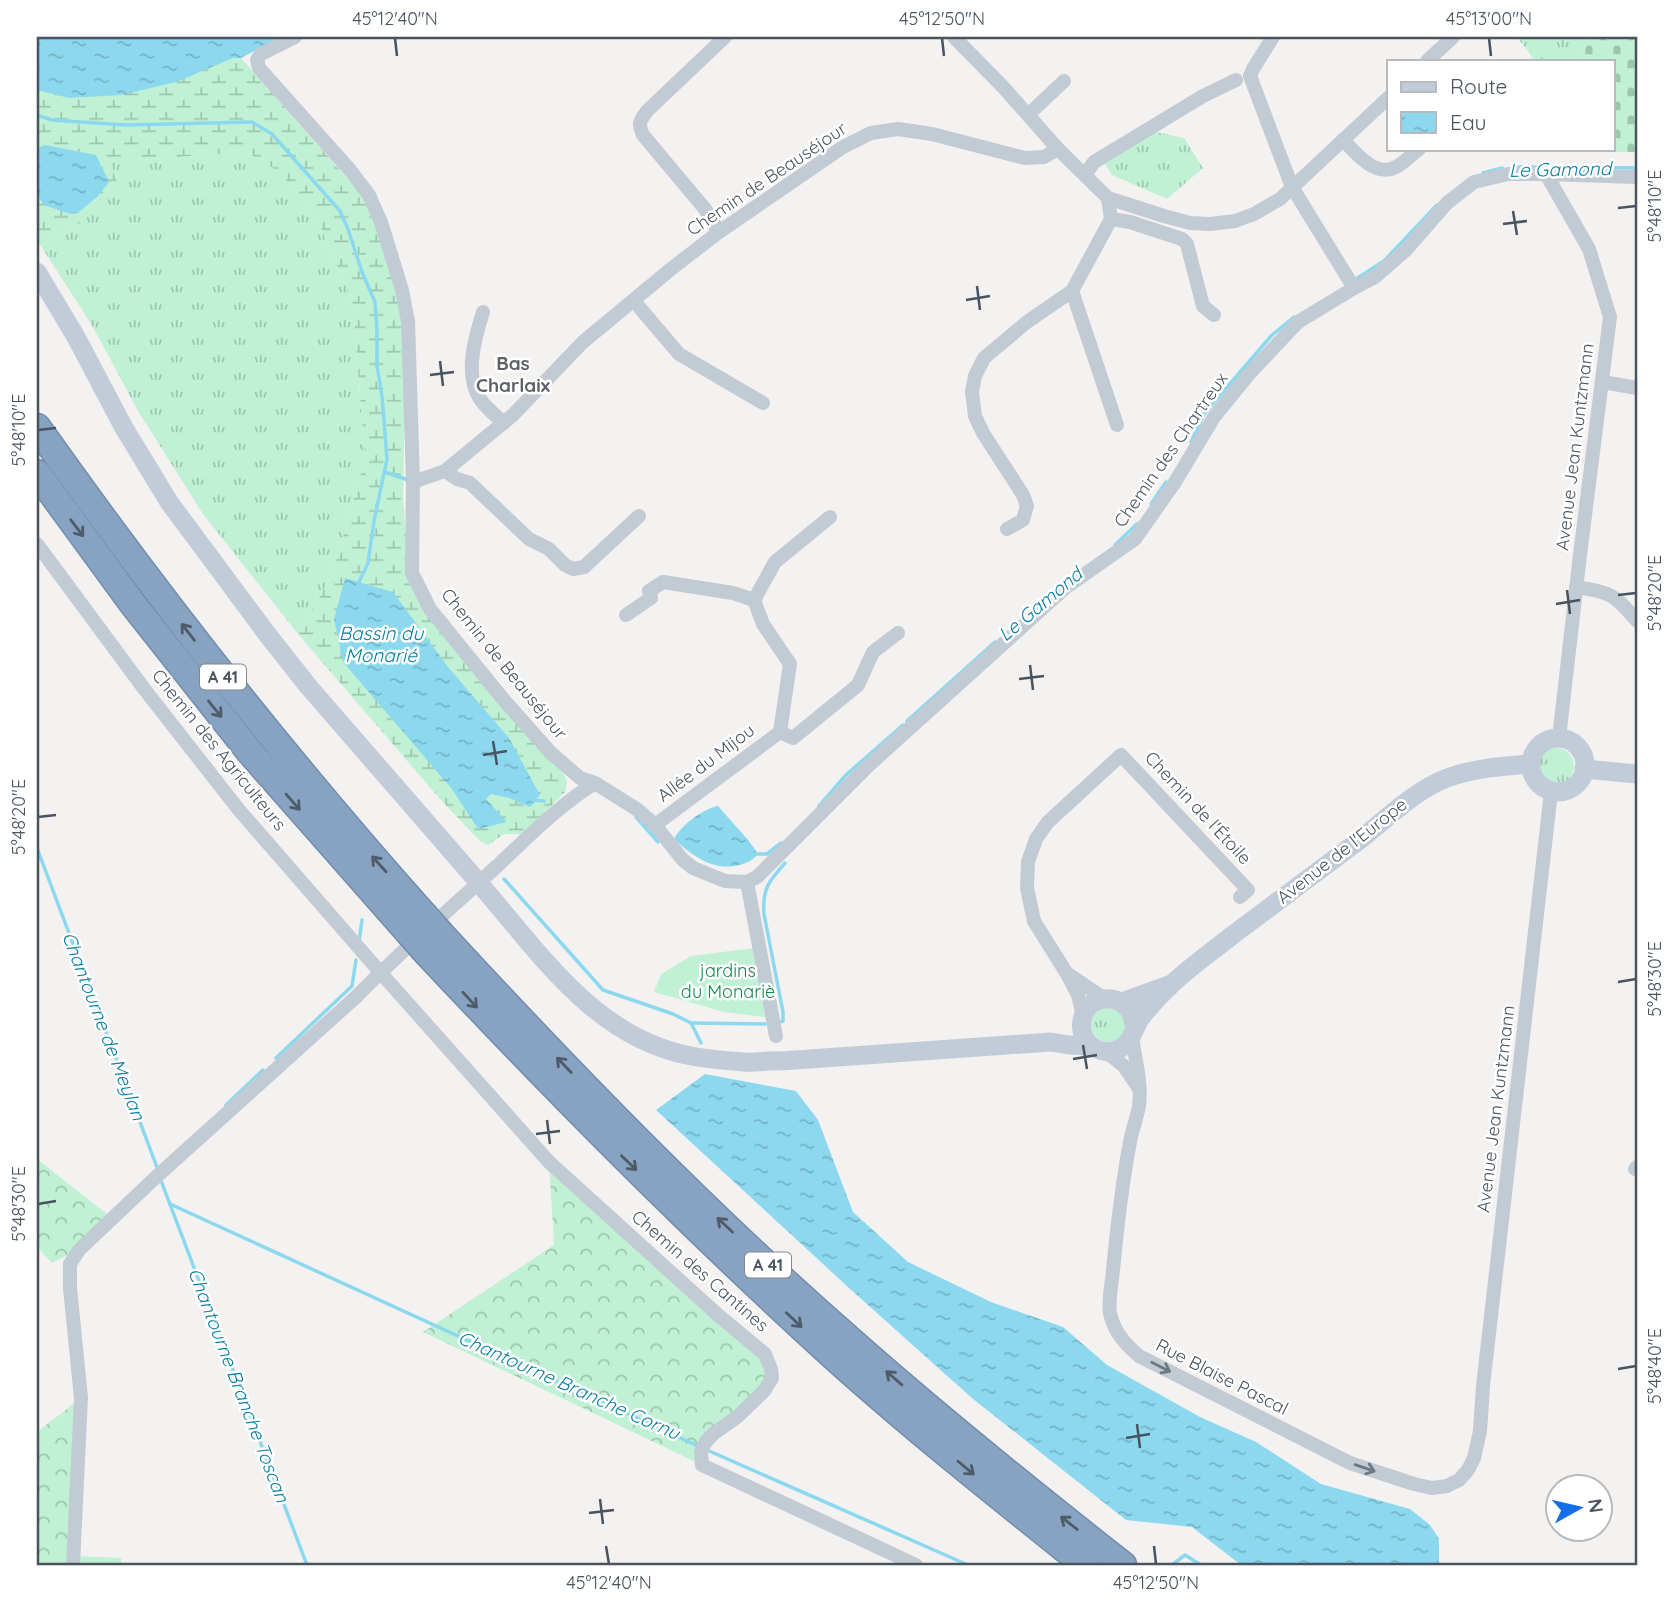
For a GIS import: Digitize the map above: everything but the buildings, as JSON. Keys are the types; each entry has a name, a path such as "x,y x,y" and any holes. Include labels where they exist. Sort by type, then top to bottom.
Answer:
{"highway":[{"name":"A 41","path":"37,427 145,576 525,1059 595,1130 835,1357 903,1417 1085,1565"},
{"name":"A 41","path":"37,473 132,603 248,751 424,933 541,1043 770,1268 922,1402 1022,1486 1123,1565"}],"main road":[{"name":"Avenue de l'Europe","path":"37,272 76,337 124,428 169,502 308,686 568,987 588,1005 626,1031 643,1041 664,1048 690,1055 745,1062 1051,1042 1118,1049 1124,1046 1142,1017 1173,983 1420,790 1449,777 1493,767 1531,764"},
{"path":"1559,738 1574,743 1581,751 1584,769 1576,785 1568,790 1551,792 1536,781 1532,775 1531,764 1540,744 1559,738"},
{"path":"1584,769 1637,774"},
{"name":"Avenue de l'Europe","path":"1051,1042 1076,1027 1091,1004 1173,983"},
{"path":"1113,1000 1128,1008 1134,1023 1133,1034"},
{"path":"1082,1018 1083,1035 1099,1049"}],"street":[{"path":"295,37 261,54 257,60 259,68 350,170 369,195 382,222 408,321 413,482"},
{"path":"719,232 705,209 643,135 639,125 640,119 647,111 725,37"},
{"path":"954,37 1058,149 1102,190 1108,198 1111,219 1072,291 1027,322 984,358 975,376 972,393 975,416 1027,506 1023,520 1007,530"},
{"path":"1085,175 1094,162 1203,96 1243,78 1253,69 1273,37"},
{"path":"1428,60 1453,37"},
{"path":"1243,78 1292,187 1353,288"},
{"path":"1028,115 1064,81"},
{"path":"1108,198 1190,223 1235,221 1254,214 1280,198 1387,99"},
{"name":"Chemin de Beauséjour","path":"747,882 725,881 693,869 655,825 638,810 595,783 580,778 550,752 503,699 430,609 412,573 413,482 445,471 513,415 583,342 671,269 719,232 843,147 871,134 898,129 914,130 1025,158 1044,157 1058,149"},
{"path":"1343,140 1368,165 1381,169 1394,168 1418,150"},
{"name":"Chemin des Chartreux","path":"747,882 757,877 868,766 1065,588 1135,539 1175,482 1214,417 1249,374 1298,322 1375,277 1406,250 1446,204 1474,182 1508,174 1637,177"},
{"name":"Avenue Jean Kuntzmann","path":"1546,174 1589,249 1610,317 1559,738"},
{"path":"1129,222 1135,206"},
{"path":"1111,219 1182,239 1187,244 1203,306 1214,315"},
{"path":"1072,291 1117,425"},
{"path":"635,301 679,354 763,402"},
{"path":"483,312 473,343 473,386 480,401 504,423"},
{"path":"1603,382 1637,388"},
{"path":"445,471 470,483 529,539 549,549 573,569 584,566 639,516"},
{"path":"626,615 651,598 649,591 663,582 733,593 754,600 775,562 830,517"},
{"name":"Chemin des Agriculteurs","path":"37,544 145,690 231,799 380,972"},
{"path":"1576,587 1610,594 1621,602 1637,621"},
{"name":"Allée du Mijou","path":"655,825 780,732 790,664 763,624 754,600"},
{"name":"Allée du Mijou","path":"780,732 793,738 858,685 873,652 898,633"},
{"name":"Chemin de l'Étoile","path":"1082,1018 1078,995 1034,921 1027,888 1028,862 1036,839 1048,822 1121,755 1248,890 1240,897"},
{"path":"73,1565 82,1398 70,1264 79,1250 380,972 577,794 595,783"},
{"name":"Avenue Jean Kuntzmann","path":"1480,1432 1551,792"},
{"path":"747,882 776,1036"},
{"name":"Chemin des Cantines","path":"380,972 549,1162 765,1354 772,1378 764,1391 737,1417 713,1434 703,1448 702,1465 916,1565"},
{"name":"Chemin de l'Étoile","path":"1067,974 1113,1000"},
{"name":"Rue Blaise Pascal","path":"1133,1034 1139,1106 1130,1140 1110,1309 1113,1322 1126,1345 1139,1356 1350,1463 1414,1484 1441,1488 1459,1480 1474,1458 1480,1432"},
{"path":"1099,1049 1124,1066 1139,1088"}],"green space":[{"path":"37,37 241,58 372,206 406,332 403,496 410,582 435,624 564,774 567,782 565,792 523,834 504,834 488,845 480,841 440,799 298,634 332,575 365,459 353,304 319,223 281,173 247,152 109,160 119,187 80,223 41,246 37,240"},
{"path":"1516,37 1588,37 1579,60 1533,60"},
{"path":"1588,37 1637,37 1637,152 1598,152 1597,150 1614,150 1614,60 1579,60"},
{"path":"1156,132 1184,138 1203,168 1167,199 1112,175 1103,161"},
{"name":"Bassin du Monarié","path":"247,152 281,173 319,223 353,304 365,459 332,575 298,634 203,514 138,411 93,327 41,246 80,223 108,160"},
{"path":"1556,748 1569,753 1574,766 1569,779 1556,784 1543,779 1538,766 1543,753"},
{"name":"jardins du Monariè","path":"754,948 765,1017 724,1012 654,992 661,974 691,956"},
{"path":"1108,1008 1120,1013 1125,1025 1120,1037 1108,1042 1096,1037 1091,1025 1096,1013"},
{"path":"37,1159 112,1218 79,1250 52,1263 37,1247"},
{"path":"549,1162 765,1354 772,1378 713,1434 702,1465 423,1332 554,1245"},
{"path":"81,1398 74,1556 121,1558 121,1565 37,1565 37,1432"}],"water":[{"path":"37,37 282,37 241,58 233,58 176,82 121,95 69,98 37,90"},
{"path":"45,145 96,155 109,182 98,196 78,213 70,214 44,205 37,195 37,148"},
{"name":"Bassin du Monarié","path":"345,578 393,592 448,667 509,738 540,795 530,807 491,794 486,799 507,822 478,829 452,789 343,662 334,619"},
{"path":"718,806 758,854 754,858 730,867 712,864 695,856 674,839 693,818"},
{"path":"705,1074 796,1091 818,1120 853,1212 908,1262 991,1302 1063,1327 1107,1365 1200,1417 1256,1442 1321,1484 1410,1509 1430,1525 1439,1539 1439,1565 1241,1565 1192,1527 1126,1520 973,1399 656,1110"}],"waterway":[{"path":"37,115 52,120 125,125 252,122 272,134 340,211 375,302 377,366 387,459 368,563 358,584"},
{"name":"Le Gamond","path":"1517,167 1637,168"},
{"name":"Le Gamond","path":"1483,173 1502,168"},
{"name":"Le Gamond","path":"1356,279 1384,261 1437,205"},
{"name":"Le Gamond","path":"1191,442 1204,414 1272,335 1294,317"},
{"path":"385,472 408,480"},
{"name":"Le Gamond","path":"1151,504 1166,482"},
{"name":"Le Gamond","path":"1115,545 1137,524"},
{"name":"Le Gamond","path":"907,721 995,642"},
{"name":"Le Gamond","path":"819,806 846,775 903,725"},
{"name":"Le Gamond","path":"532,800 544,801"},
{"name":"Le Gamond","path":"636,817 658,842"},
{"name":"Le Gamond","path":"754,854 767,854 781,843"},
{"name":"Chantourne de Meylan","path":"37,848 158,1170"},
{"path":"779,1022 783,1021 783,1012 764,914 764,898 768,886 785,863"},
{"path":"504,879 603,990 673,1014 691,1023 701,1043"},
{"path":"359,942 362,920"},
{"path":"276,1058 352,986 356,960"},
{"path":"691,1023 765,1024"},
{"path":"226,1105 263,1070"},
{"name":"Chantourne Branche Toscan","path":"160,1178 307,1565"},
{"name":"Chantourne Branche Cornu","path":"170,1204 700,1447"},
{"name":"Chantourne Branche Cornu","path":"707,1450 968,1565"},
{"name":"Chantourne Branche Cornu","path":"1172,1565 1185,1555 1201,1565"}],"district":[{"name":"Bas Charlaix","path":"513,374"}]}
